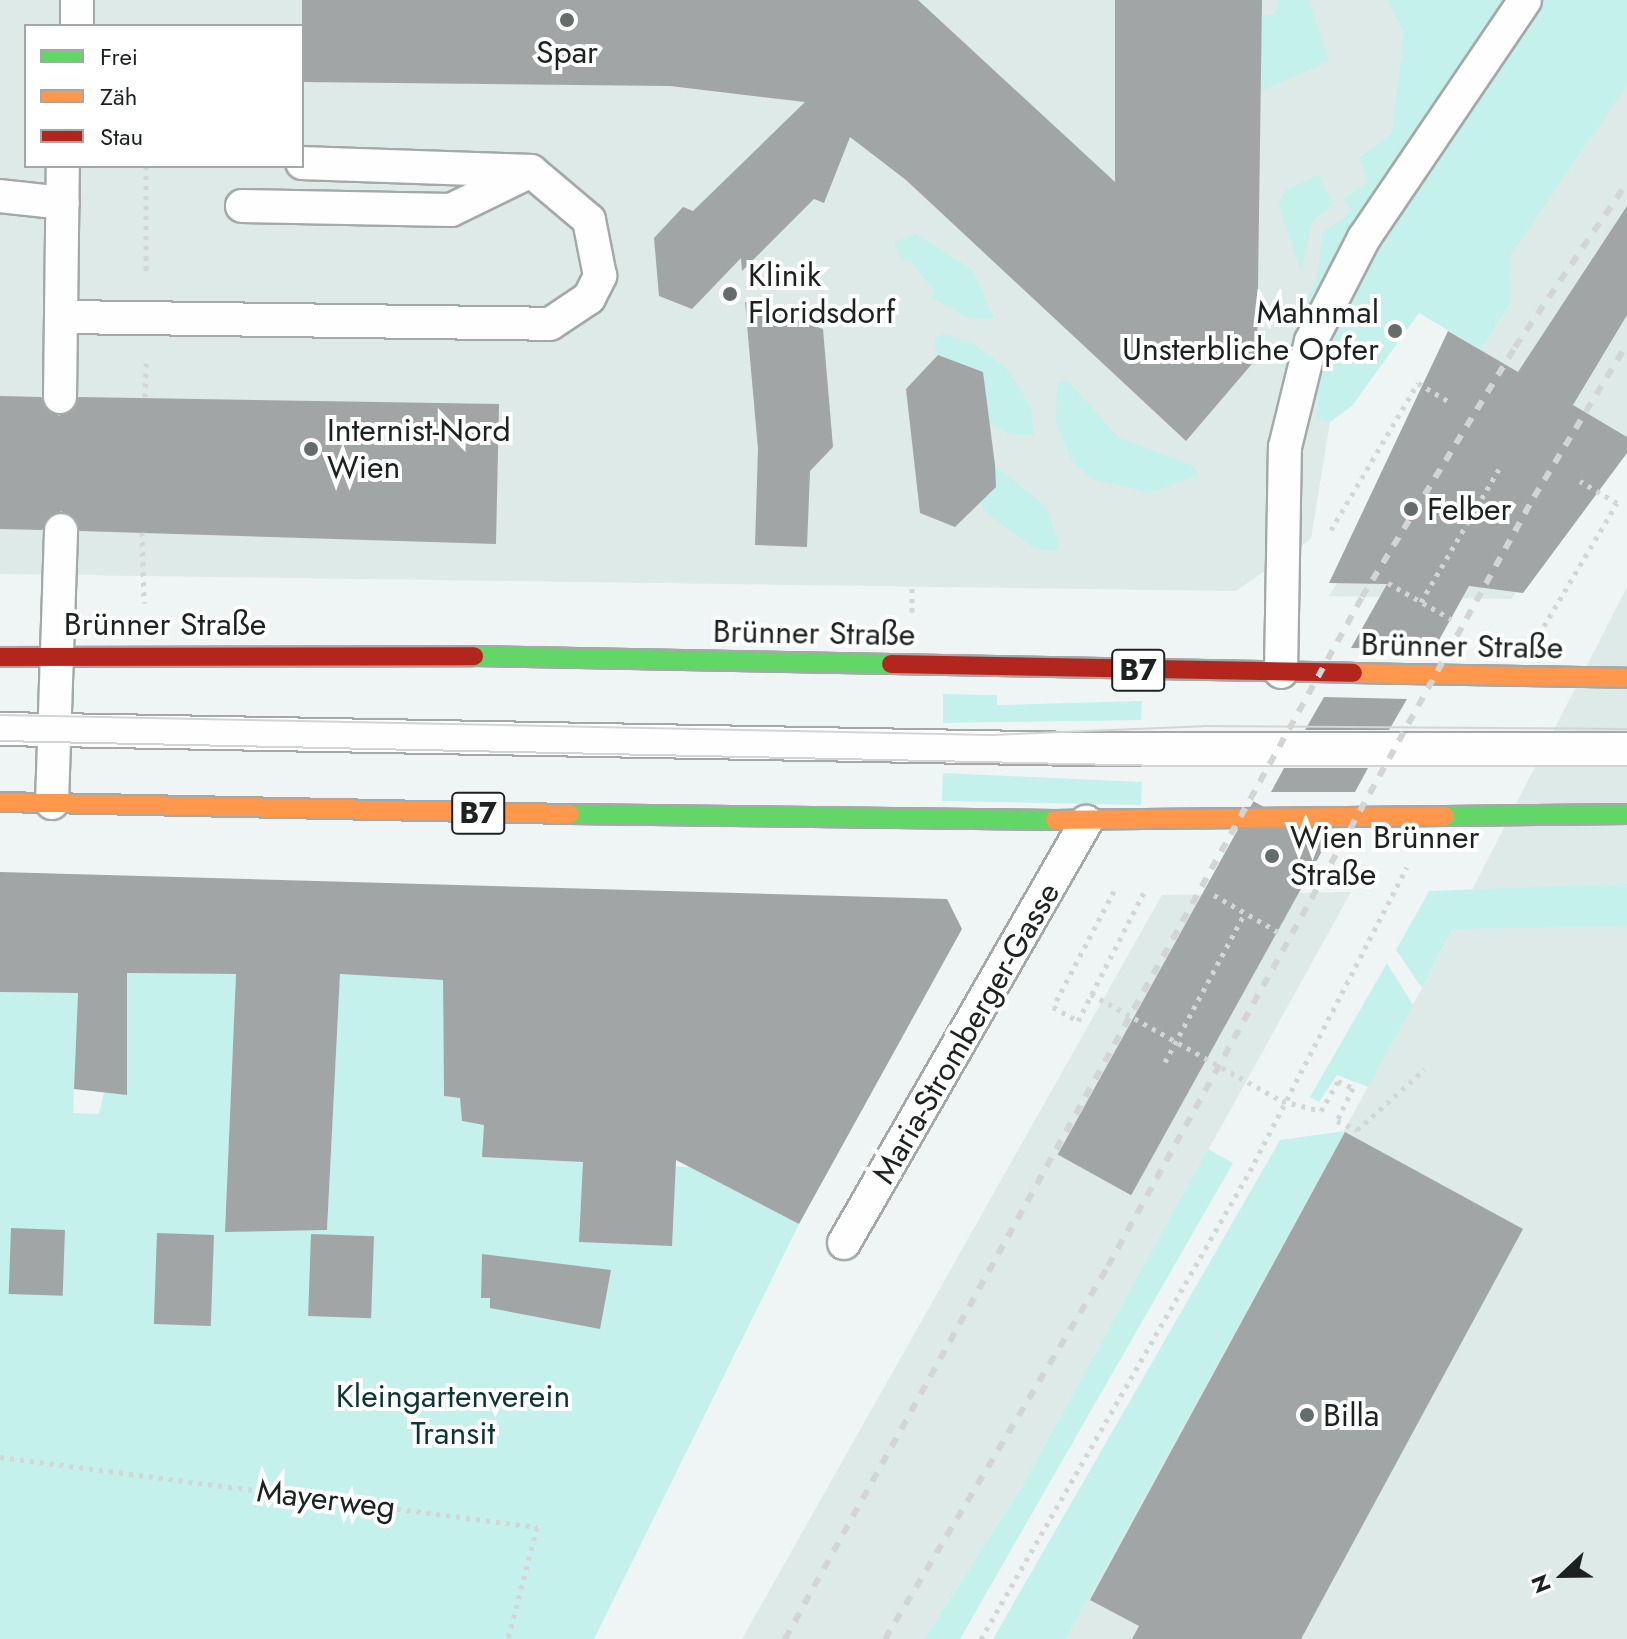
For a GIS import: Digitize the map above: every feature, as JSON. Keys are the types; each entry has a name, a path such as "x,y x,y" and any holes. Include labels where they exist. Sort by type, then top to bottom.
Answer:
{"main road":[{"name":"Brünner Straße","path":"0,657 56,654 1627,678"},
{"name":"B7","path":"0,802 1086,822 1627,814"}],"lane":[{"path":"77,0 77,24"},
{"path":"1281,672 1285,447 1311,341 1364,238 1525,0"},
{"path":"63,317 550,324 589,298 600,276 600,250 589,220 531,171 304,163"},
{"path":"60,397 63,168"},
{"path":"242,206 451,210 531,171"},
{"path":"0,196 63,203"},
{"path":"52,803 61,530"},
{"path":"0,729 1083,749 1627,749"},
{"name":"Maria-Stromberger-Gasse","path":"844,1243 1086,822"}],"path":[{"path":"1323,543 1418,383 1450,402"},
{"path":"1421,602 1499,469"},
{"path":"1543,627 1617,503 1580,481"},
{"path":"141,594 142,532"},
{"path":"1388,583 1451,619"},
{"path":"912,588 912,612"},
{"path":"981,1639 1250,1171 1282,1101 1430,819"},
{"path":"1114,891 1053,1007 1078,1021 1145,890"},
{"path":"1214,895 1278,932"},
{"path":"1165,1062 1245,913"},
{"path":"1091,994 1282,1101 1321,1111 1338,1081 1353,1088 1337,1121 1357,1130 1425,1069"},
{"name":"Mayerweg","path":"0,1457 537,1527 508,1639"}],"shaded area":[{"name":"Klinik Floridsdorf","path":"0,0 1627,0 1627,437 1610,427 1512,599 1329,596 1510,304 1406,303 1330,422 1311,539 1236,591 0,574"},
{"path":"1627,587 1627,1639 1066,1639 1422,988"},
{"path":"1351,892 1021,1488 924,1639 742,1639 1162,895"}],"green space":[{"path":"1279,0 1309,0 1329,61 1259,92 1261,15 1274,15"},
{"path":"1387,0 1627,0 1627,85 1509,257 1510,304 1481,350 1419,313 1352,406 1330,422 1316,420 1318,402 1281,366 1318,274 1322,233 1352,211 1344,199 1369,181 1359,158 1392,133 1404,31"},
{"path":"1318,174 1333,204 1311,223 1301,271 1278,204 1286,190"},
{"path":"916,234 973,270 994,319 968,318 931,297 935,292 908,258 902,261 894,242"},
{"path":"943,333 974,344 1007,369 1031,407 1034,436 1008,434 983,419 938,355 934,340"},
{"path":"1068,381 1118,437 1193,466 1198,475 1150,493 1092,479 1072,461 1056,423 1057,384"},
{"path":"995,465 1046,507 1059,543 1055,551 1034,548 986,513 981,502 995,487"},
{"path":"943,694 997,695 997,705 1142,701 1141,720 943,723"},
{"path":"943,773 1142,782 1141,805 942,801"},
{"path":"1627,884 1627,926 1452,929 1422,988 1396,950 1429,891"},
{"path":"1387,963 1413,1005 1368,1087 1337,1075 1319,1102 1310,1097"},
{"name":"Kleingartenverein Transit","path":"127,973 236,974 225,1232 327,1230 340,974 443,980 444,1096 460,1098 462,1121 484,1125 483,1157 689,1167 799,1224 594,1639 0,1639 0,992 78,993 73,1113 99,1114 104,1092 127,1094"},
{"path":"1345,1131 1066,1639 993,1639 1280,1140"},
{"path":"1208,1149 1233,1163 960,1639 924,1639 1021,1488"}],"building":[{"name":"Klinik Floridsdorf","path":"302,0 918,0 1115,182 1115,0 1262,0 1257,358 1186,441 906,180 850,137 824,203 814,199 742,271 741,258 692,309 659,296 654,238 683,207 693,211 805,102 670,86 304,82"},
{"path":"1627,206 1627,315 1573,405 1627,437 1627,453 1523,593 1469,586 1434,649 1351,648 1387,584 1329,583 1448,331 1518,372"},
{"path":"745,302 823,329 833,447 810,471 807,547 755,545 758,449"},
{"path":"938,355 983,372 995,465 996,487 955,527 920,513 906,389"},
{"path":"0,396 41,397 59,416 79,397 499,404 496,544 80,531 61,511 42,530 0,529"},
{"path":"1324,697 1407,699 1389,730 1305,730"},
{"path":"1284,768 1368,768 1355,792 1271,792"},
{"path":"1254,801 1327,842 1131,1195 1058,1155"},
{"path":"0,872 947,899 962,929 799,1224 676,1160 672,1246 579,1242 583,1162 482,1157 484,1125 462,1121 460,1098 444,1096 443,980 340,974 327,1230 225,1232 236,974 127,973 127,1095 74,1089 78,993 0,992"},
{"name":"Billa","path":"1345,1132 1523,1229 1301,1639 1132,1639 1139,1626 1090,1600"},
{"path":"11,1228 65,1230 63,1296 9,1294"},
{"path":"157,1233 214,1235 211,1326 154,1324"},
{"path":"311,1234 374,1236 371,1318 308,1316"},
{"path":"482,1254 611,1270 600,1329 490,1308 490,1298 481,1298"}],"tram line":[{"path":"0,715 992,735 1203,726 1627,729"},
{"path":"0,741 1167,766 1627,766"}],"railway":[{"path":"785,1639 1362,597 1515,347 1627,183"},
{"path":"885,1639 1108,1266 1534,497 1627,344"}],"traffic: fast":[{"path":"474,656 891,664"},
{"path":"570,814 1055,820"},
{"path":"1445,816 1627,814"}],"traffic: slow":[{"path":"1353,673 1627,678"},
{"path":"0,802 570,814"},
{"path":"1055,820 1445,816"}],"traffic: jam":[{"path":"0,657 474,656"},
{"path":"891,664 1353,673"}],"place":[{"name":"Spar","path":"567,20"},
{"name":"Klinik Floridsdorf","path":"730,294"},
{"name":"Mahnmal Unsterbliche Opfer","path":"1395,331"},
{"name":"Internist-Nord Wien","path":"311,449"},
{"name":"Felber","path":"1411,509"},
{"name":"Wien Brünner Straße","path":"1272,856"},
{"name":"Billa","path":"1307,1415"}]}
